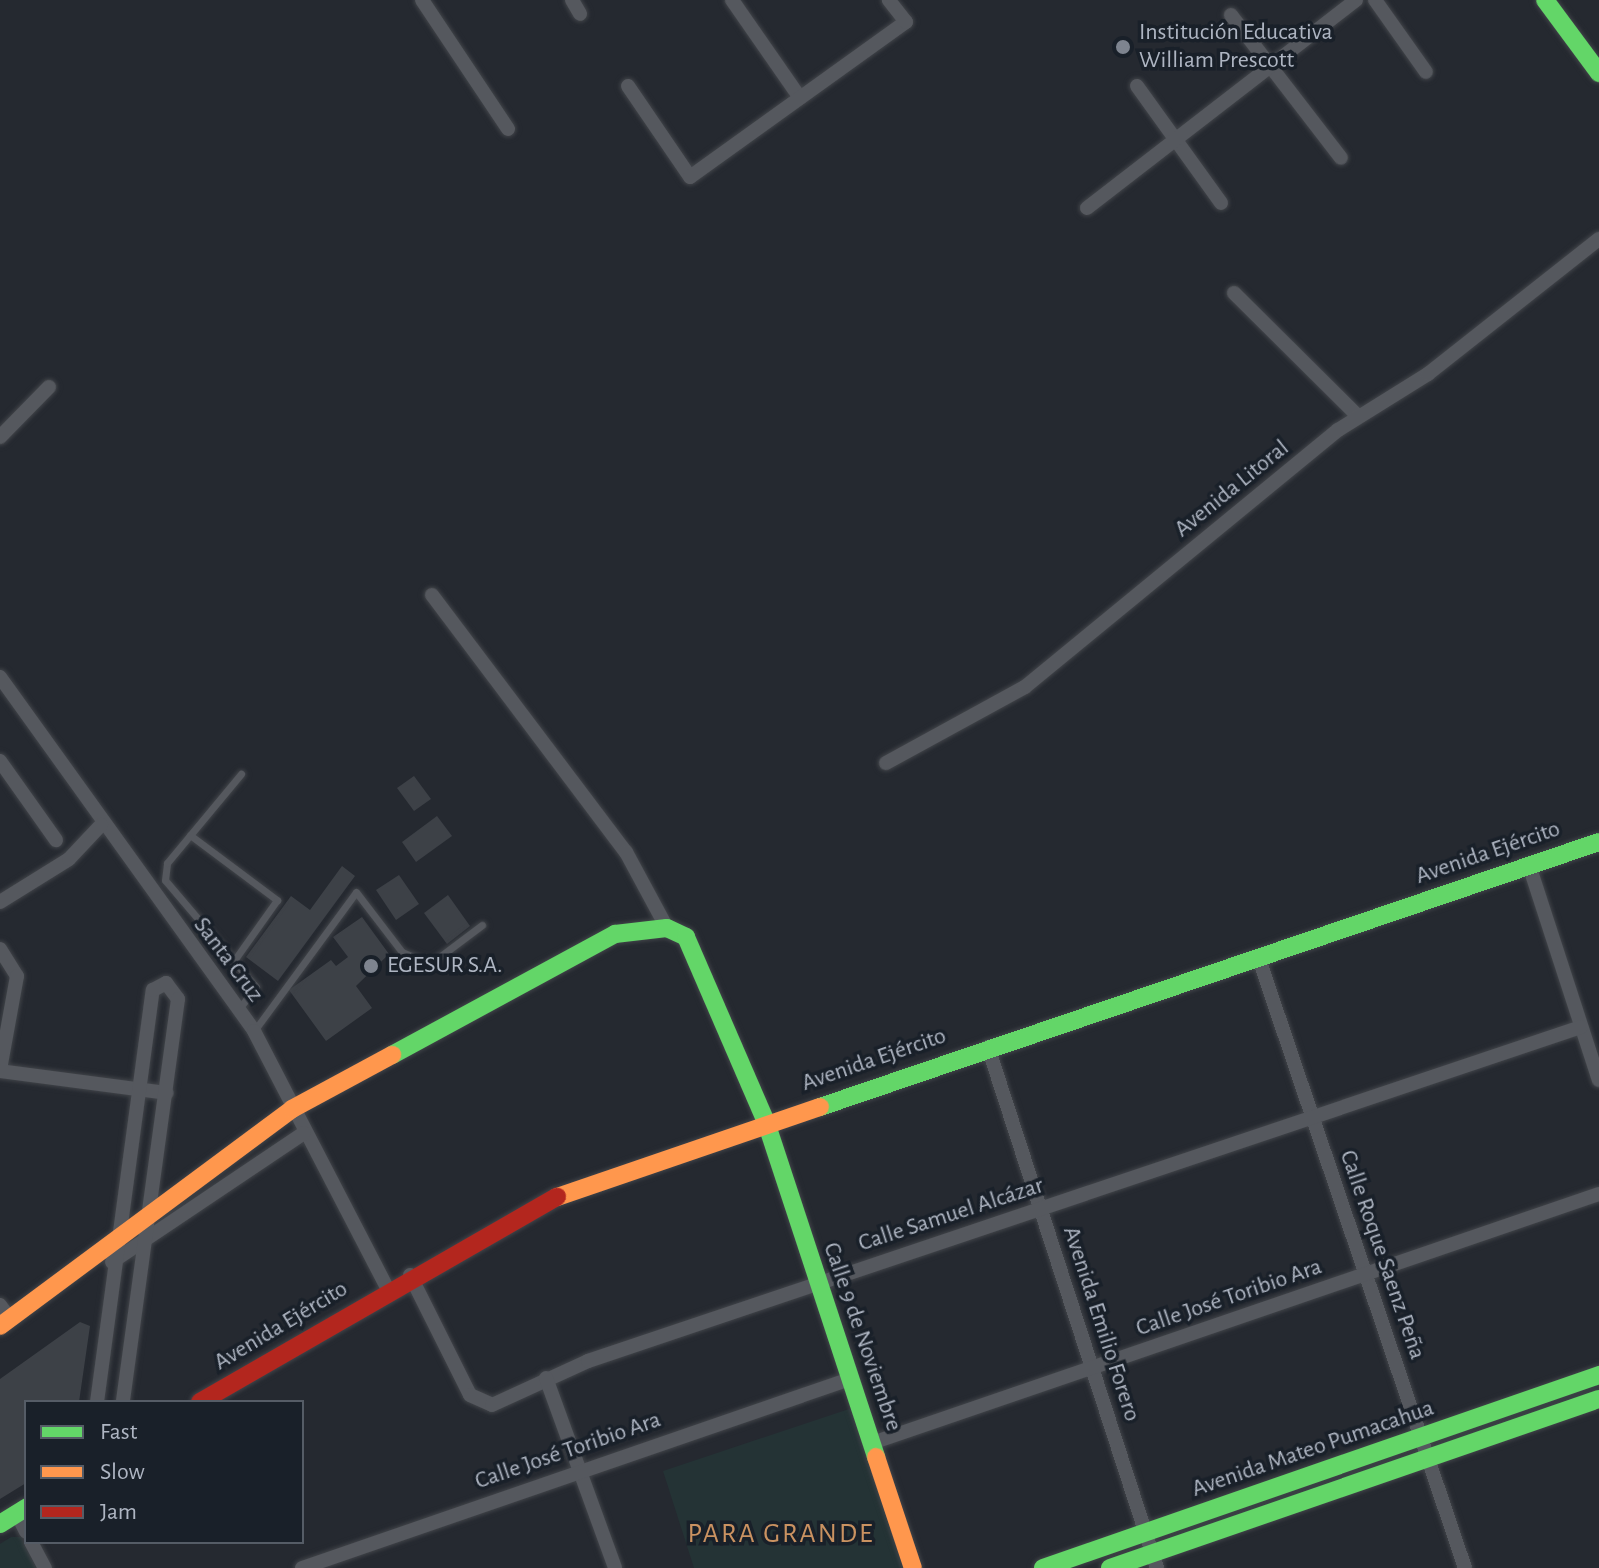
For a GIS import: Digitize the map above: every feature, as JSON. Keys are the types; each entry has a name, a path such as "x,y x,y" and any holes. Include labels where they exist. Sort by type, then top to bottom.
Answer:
{"street":[{"path":"422,0 508,129"},
{"path":"572,0 580,14"},
{"path":"732,0 800,98"},
{"path":"628,86 690,177 906,22 889,0"},
{"path":"1087,208 1271,69 1356,0"},
{"path":"1375,0 1426,72"},
{"path":"1545,0 1599,73"},
{"path":"1231,15 1341,158"},
{"path":"1137,86 1221,203"},
{"name":"Avenida Litoral","path":"886,763 1025,687 1358,416 1428,374 1599,239"},
{"path":"1234,293 1358,416"},
{"path":"0,437 49,387"},
{"path":"3,1317 96,1259 119,1235 292,1109 615,934 667,928 626,852 432,595"},
{"name":"Santa Cruz","path":"0,677 101,825 254,1031 304,1133 388,1289"},
{"path":"2,767 56,840"},
{"path":"0,902 69,859 101,825"},
{"name":"Avenida Ejército","path":"203,1400 410,1275 536,1204 766,1122 1599,842"},
{"path":"1529,865 1599,1080"},
{"name":"Calle 9 de Noviembre","path":"667,928 686,937 766,1122 913,1568"},
{"path":"0,949 17,976 0,1070 167,1093"},
{"name":"Calle Roque Saenz Peña","path":"1258,956 1465,1568"},
{"path":"97,1400 153,990 166,983 178,999 123,1400"},
{"name":"Calle Samuel Alcázar","path":"410,1275 476,1402 492,1405 546,1378 817,1282 1581,1027"},
{"name":"Avenida Emilio Forero","path":"988,1047 1154,1561"},
{"path":"96,1259 116,1263 304,1133"},
{"name":"Calle José Toribio Ara","path":"872,1443 1599,1194"},
{"name":"Avenida Mateo Pumacahua","path":"1043,1568 1599,1375"},
{"path":"546,1378 583,1470 615,1568"},
{"name":"Calle José Toribio Ara","path":"307,1567 850,1379"},
{"name":"Avenida Mateo Pumacahua","path":"1110,1568 1154,1561 1428,1458 1599,1399"},
{"path":"0,1524 21,1511"},
{"path":"32,1544 45,1568"}],"lane":[{"path":"238,1010 256,987 165,880 167,863 241,774"},
{"path":"190,835 277,900 233,962"},
{"path":"254,1031 356,892 402,952 430,964 482,925"}],"shaded area":[{"path":"1599,1383 1599,1392 1437,1448 1435,1440"},
{"path":"852,1408 903,1568 694,1568 663,1471"},
{"path":"1397,1451 1401,1460 1173,1543 1169,1533"},
{"path":"11,1537 21,1537 36,1568 0,1568 0,1544"}],"building":[{"path":"414,776 431,799 414,811 397,788"},
{"path":"437,816 452,836 416,862 402,842"},
{"path":"342,866 355,876 278,981 246,957 291,896 310,910"},
{"path":"399,875 419,904 396,920 376,890"},
{"path":"448,895 470,926 447,944 424,913"},
{"path":"362,917 389,954 356,986 372,1008 326,1041 289,990 331,960 336,966 348,957 333,937"},
{"path":"80,1322 90,1326 79,1400 24,1400 24,1484 0,1499 0,1379"}],"traffic: fast":[{"path":"1545,0 1599,73"},
{"path":"820,1107 1599,842"},
{"path":"392,1055 615,934 667,928 686,937 766,1122 876,1457"},
{"path":"1043,1568 1599,1375"},
{"path":"1110,1568 1599,1399"},
{"path":"0,1524 24,1509"}],"traffic: slow":[{"path":"0,1326 292,1109 392,1055"},
{"path":"557,1197 820,1107"},
{"path":"876,1457 913,1568"}],"traffic: jam":[{"path":"203,1400 557,1197"}],"place":[{"name":"Institución Educativa William Prescott","path":"1123,47"},
{"name":"EGESUR S.A.","path":"371,966"}],"district":[{"name":"PARA GRANDE","path":"781,1534"}]}
